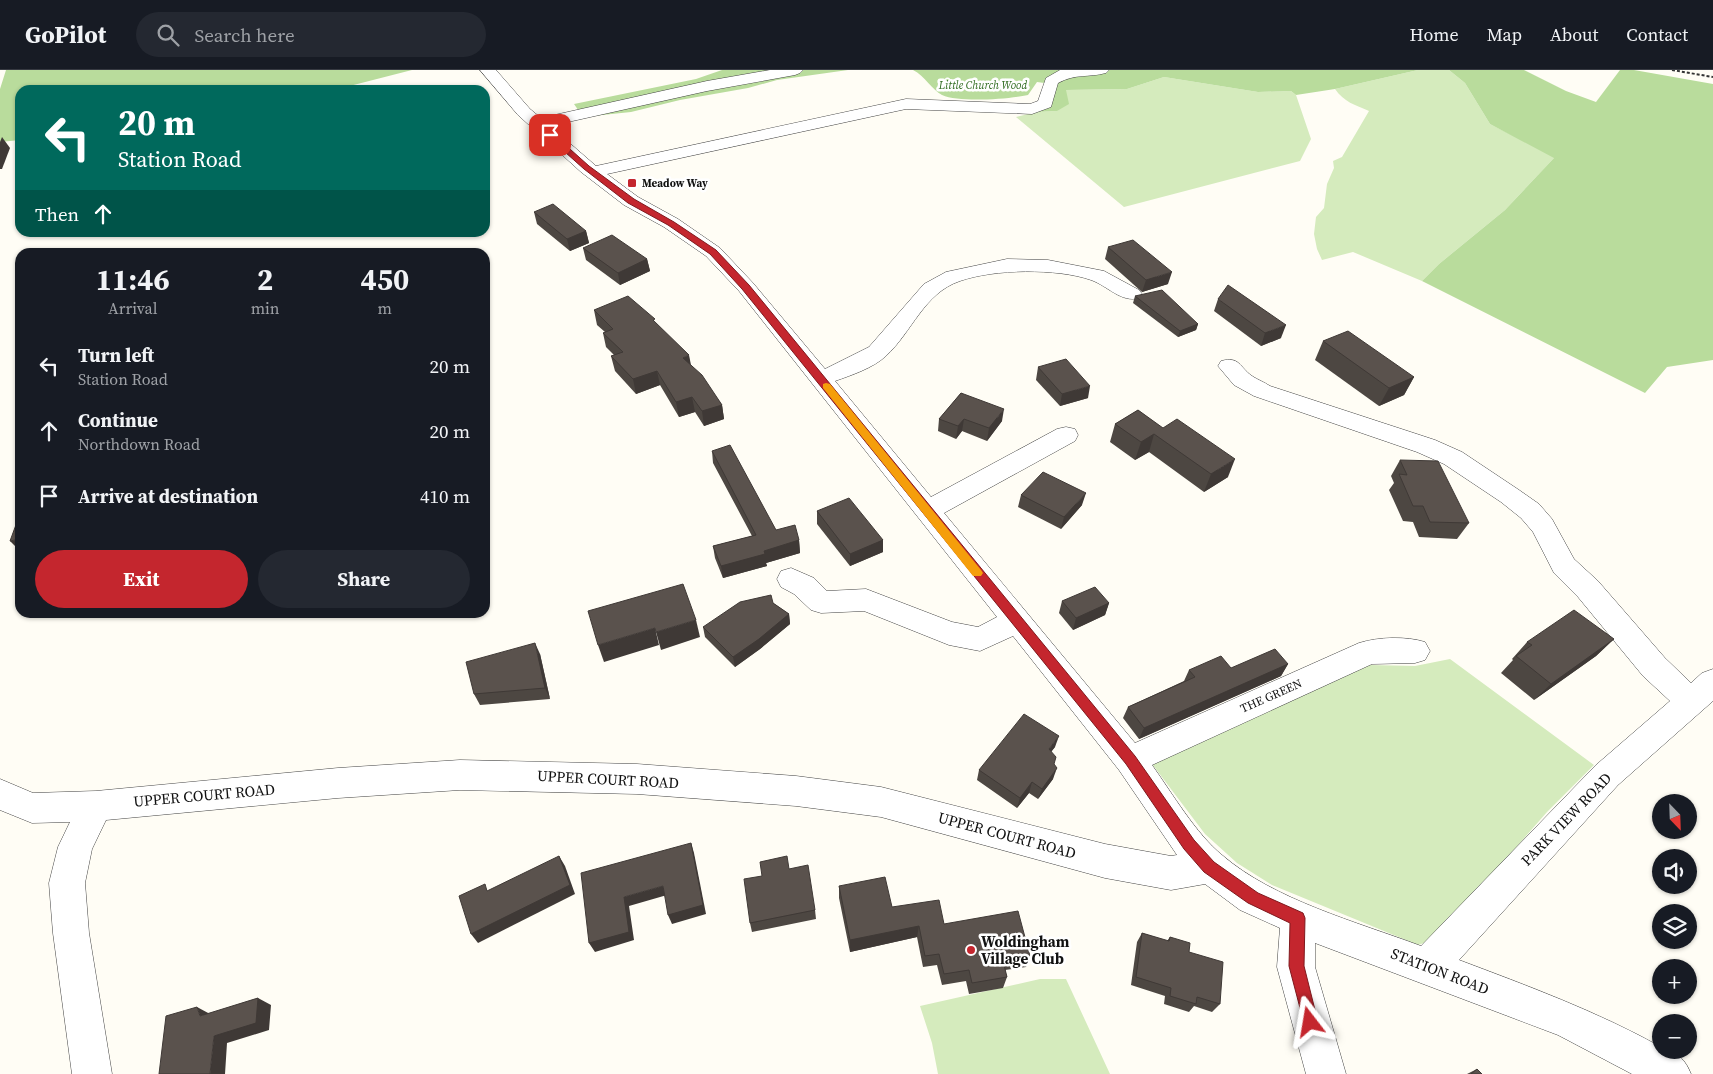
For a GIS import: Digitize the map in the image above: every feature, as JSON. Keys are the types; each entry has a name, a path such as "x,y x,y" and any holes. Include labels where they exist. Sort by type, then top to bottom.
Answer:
{"street":[{"name":"STATION ROAD","path":"488,70 537,124 590,170 631,201 671,224 713,252 746,287 1130,760 1189,844 1209,867 1253,898 1298,918 1568,1020 1621,1046 1671,1074"},
{"path":"537,124 707,86 795,70"},
{"path":"590,170 906,104 1032,109 1045,104 1051,81 1068,72 1101,70"},
{"path":"590,170 793,124 809,119 815,110"},
{"path":"820,379 850,367 876,352 893,335 914,306 931,288 953,276 1006,265 1048,266 1097,275 1132,294"},
{"path":"1229,366 1242,380 1262,391 1426,446 1453,458 1510,496 1530,511 1543,526 1564,566 1588,589 1654,667 1702,692"},
{"path":"926,511 1066,435"},
{"path":"791,579 804,586 821,602 866,600 950,633 980,639 1017,621"},
{"name":"THE GREEN","path":"1130,760 1368,652 1415,652"},
{"name":"PARK VIEW ROAD","path":"1428,966 1607,775 1702,692"},
{"name":"UPPER COURT ROAD","path":"0,794 32,808 96,806 338,783 460,775 637,779 796,791 881,802 1105,861 1171,873 1209,867"},
{"path":"92,1074 71,933 67,883 75,848 96,806"},
{"path":"1298,918 1296,966 1326,1074"}],"path":[{"path":"1672,70 1713,77"}],"green space":[{"path":"6,70 412,70 354,85 15,85 15,140 0,142 0,89"},
{"path":"722,70 848,70 777,80 748,88 680,100 631,112 583,117 574,104 696,79"},
{"name":"Little Church Wood","path":"913,70 1418,70 1335,89 1296,95 1291,91 1258,92 1164,77 1127,89 1066,90 1069,104 1057,111 1036,112 1052,105 1050,87 1052,84 1037,82 1028,95 997,99 960,99 942,95"},
{"path":"1418,70 1449,70 1465,83 1490,124 1555,157 1505,210 1439,264 1422,281 1353,252 1322,260 1317,249 1314,234 1316,217 1324,208 1327,184 1334,168 1333,161 1342,157 1369,111 1346,100 1335,89"},
{"path":"1449,70 1524,70 1566,91 1596,102 1620,70 1634,70 1713,84 1713,360 1667,367 1645,393 1422,281 1439,264 1505,210 1554,158 1490,124 1465,83"},
{"path":"1164,77 1258,92 1291,91 1296,95 1311,139 1300,161 1124,207 1016,117 1036,112 1057,111 1066,90 1127,89"},
{"path":"1450,659 1594,765 1547,812 1436,939 1418,945 1272,885 1237,863 1205,834 1152,764 1370,665 1415,666"},
{"path":"1040,979 1066,979 1110,1074 938,1074 932,1043 920,1006"}],"building":[{"path":"553,204 586,231 567,239 534,212"},
{"path":"612,235 647,259 618,273 583,248"},
{"path":"1133,240 1172,272 1146,280 1108,247"},
{"path":"1228,285 1286,325 1265,333 1218,299"},
{"path":"1162,290 1198,324 1180,331 1135,296"},
{"path":"628,296 655,319 653,320 689,355 683,358 702,375 722,405 702,411 692,397 676,402 657,371 633,379 611,356 623,352 603,333 613,329 594,310"},
{"path":"1348,331 1414,377 1389,388 1323,341"},
{"path":"1066,359 1090,386 1062,394 1038,367"},
{"path":"961,393 1004,409 989,428 964,419 958,426 939,419"},
{"path":"1138,410 1163,428 1177,419 1235,459 1211,474 1154,434 1141,442 1115,424"},
{"path":"730,445 776,530 795,525 799,540 764,551 765,554 721,566 713,546 756,535 712,451"},
{"path":"1400,460 1438,461 1469,523 1430,522 1423,506 1413,506 1399,474 1407,475"},
{"path":"1043,472 1086,493 1064,517 1021,495"},
{"path":"849,498 883,540 850,554 817,511"},
{"path":"15,528 15,540 10,541"},
{"path":"683,584 696,620 656,632 655,628 598,645 588,611"},
{"path":"1095,587 1109,603 1076,618 1062,601"},
{"path":"771,595 773,603 789,614 759,639 733,657 703,627 740,602"},
{"path":"1574,610 1614,639 1551,684 1516,656 1532,645 1527,642"},
{"path":"535,643 545,688 474,694 466,662"},
{"path":"1275,649 1288,664 1144,728 1128,707 1195,677 1189,670 1221,656 1231,668"},
{"path":"1024,714 1059,736 1049,749 1056,757 1054,764 1057,768 1042,789 1032,782 1020,798 979,770"},
{"path":"691,843 703,905 668,915 663,886 624,897 629,932 589,943 581,873"},
{"path":"559,856 570,885 471,934 459,896 485,884 487,891"},
{"path":"787,856 789,869 808,865 815,910 750,923 744,879 762,876 760,862"},
{"path":"885,877 892,907 939,900 944,924 1018,911 1030,956 1003,961 1007,977 972,983 969,970 944,974 939,954 925,956 919,926 850,940 839,886"},
{"path":"1142,933 1169,941 1170,937 1190,943 1189,952 1223,962 1220,1004 1197,997 1196,1004 1170,996 1171,988 1136,977"},
{"path":"258,998 256,1023 214,1036 210,1074 159,1074 166,1016 197,1007 200,1016"},
{"path":"1477,1069 1482,1074 1471,1074"}],"slow traffic":[{"path":"826,386 977,573"}],"place":[{"name":"Meadow Way","path":"632,183"},
{"name":"Woldingham Village Club","path":"971,950"}],"route":[{"path":"550,135 587,168 631,201 671,224 713,252 746,287 1130,760 1189,844 1209,867 1253,898 1298,918 1296,966 1310,1022"}]}
